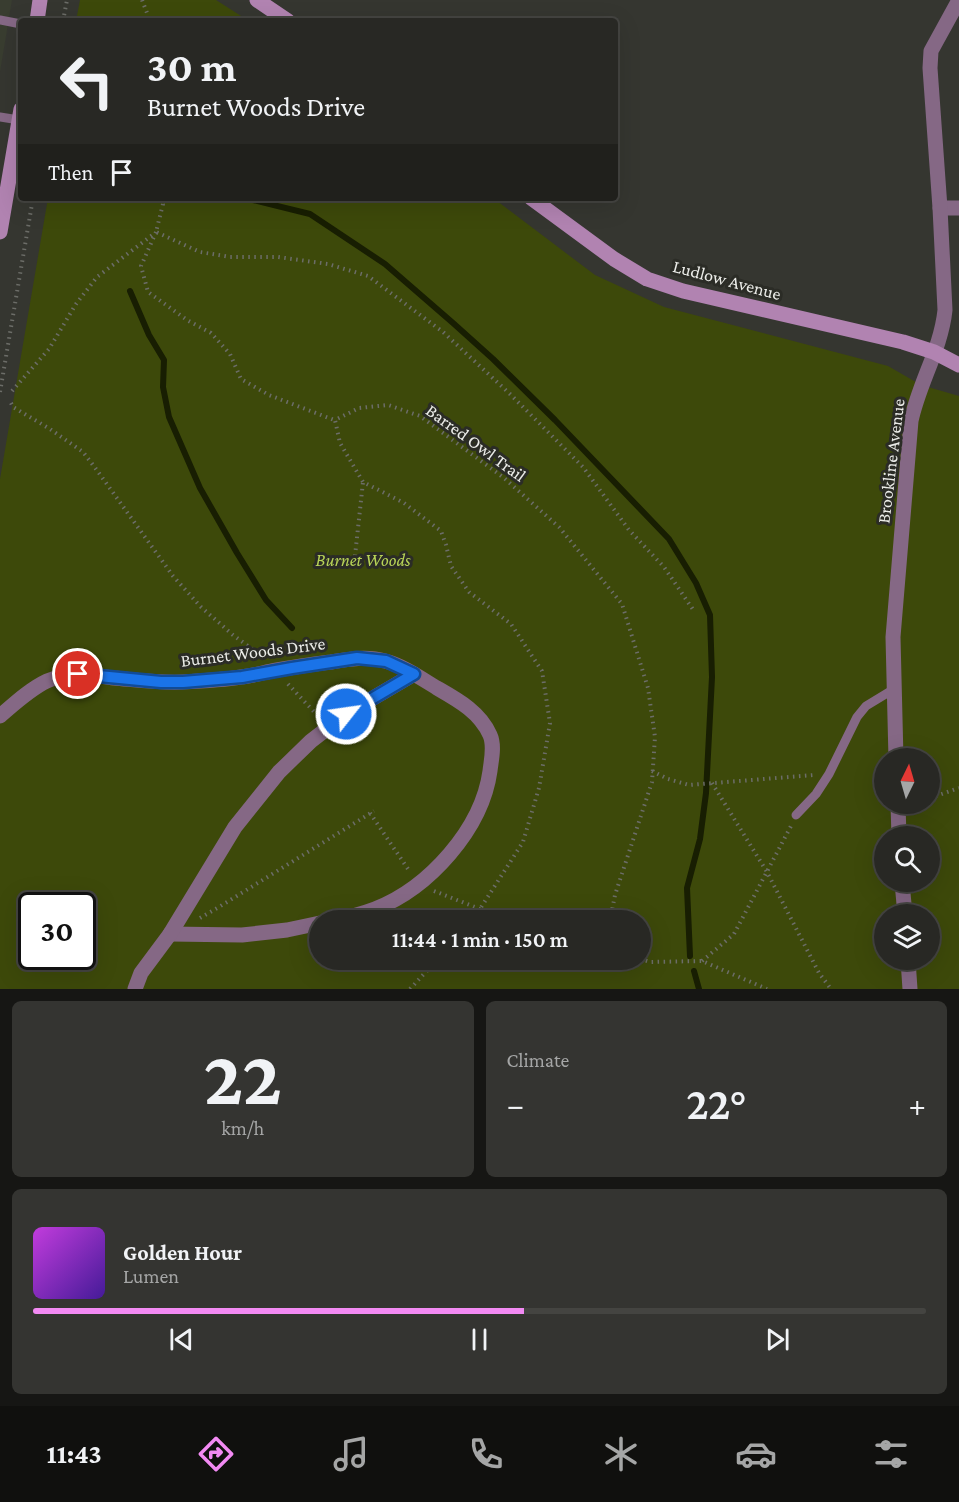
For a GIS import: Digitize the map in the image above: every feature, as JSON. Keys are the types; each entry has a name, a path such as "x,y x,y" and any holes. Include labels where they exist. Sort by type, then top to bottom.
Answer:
{"street":[{"path":"37,18 40,0"},
{"path":"257,0 284,18"},
{"name":"Brookline Avenue","path":"896,748 893,637 911,421 915,402 944,322 945,310 930,68 931,51 959,0"},
{"path":"0,232 5,172 18,123"},
{"name":"Ludlow Avenue","path":"535,201 614,259 648,279 683,291 903,342 934,352 959,365"},
{"path":"940,208 959,208"},
{"name":"Burnet Woods Drive","path":"0,716 46,682 62,676 78,674 161,682 242,677 357,658 386,661 414,674 461,702 484,724 492,738 488,781 467,831 447,857 419,884 371,910"},
{"path":"135,989 141,973 170,934 235,827 279,772 328,727 414,674"},
{"path":"170,934 242,935 309,925"},
{"path":"909,970 910,989"}],"lane":[{"path":"0,20 18,23"},
{"path":"0,117 18,115"},
{"path":"796,815 816,794 829,774 866,706 894,689"}],"path":[{"path":"64,18 67,0"},
{"path":"142,0 149,18"},
{"path":"0,392 32,201"},
{"path":"162,201 156,232 141,267 148,292 187,320 211,333 230,354 241,379 269,395 335,420 340,443 363,482 404,502 441,531 447,545 450,566 469,592 512,624 542,671 550,723 539,788 523,842 480,909"},
{"path":"12,391 49,348 76,304 97,278 156,232"},
{"path":"156,232 200,252 230,256 278,257 328,264 368,276 443,332 510,394 583,467 629,530 664,567 694,611"},
{"path":"10,403 83,452 172,576 201,607 233,635 268,660 328,727"},
{"name":"Barred Owl Trail","path":"335,420 359,408 388,405 420,416 504,478 559,527 622,604 648,688 655,736 652,782 612,910"},
{"path":"355,556 363,482"},
{"path":"652,771 668,779 689,785 704,782 829,774"},
{"path":"712,783 767,872 819,973 831,989"},
{"path":"940,795 959,788"},
{"path":"200,918 372,812 419,884 483,910"},
{"path":"702,961 734,934 796,815"},
{"path":"651,962 702,961 767,989"},
{"path":"410,989 427,970"}],"shaded area":[{"path":"0,0 12,0 0,72"}],"green space":[{"path":"80,0 216,0 244,18 77,18"},
{"name":"Burnet Woods","path":"47,201 497,201 595,275 664,307 888,366 921,385 959,396 959,989 0,989 0,479"}],"waterway":[{"path":"257,201 310,214 385,264 453,323 555,420 669,539 696,583 710,615 712,677 706,793 700,839 687,888 690,956"},
{"path":"130,291 149,335 164,360 163,387 169,417 200,488 266,600 292,628"},
{"path":"694,971 699,989"}],"route":[{"path":"78,674 183,682 242,677 357,658 386,661 414,674 346,714"}]}
